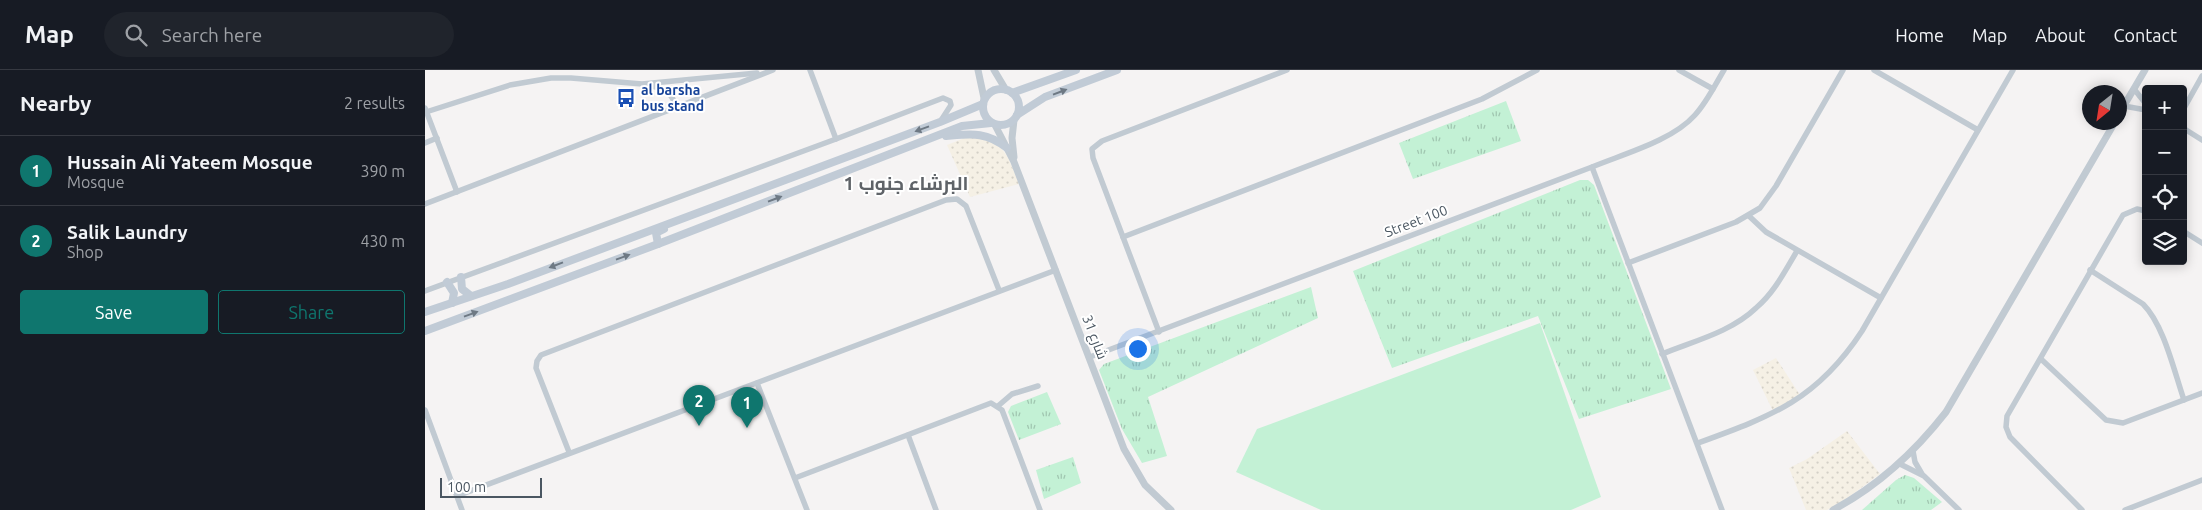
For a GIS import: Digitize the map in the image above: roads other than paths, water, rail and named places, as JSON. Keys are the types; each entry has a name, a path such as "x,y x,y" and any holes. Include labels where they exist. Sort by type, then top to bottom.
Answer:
{"main road":[{"path":"425,312 940,122 984,101 994,90 1009,91 1076,70"},
{"path":"425,331 659,244 939,137 962,126 1004,125 1045,97 1117,70"},
{"path":"1009,91 1019,105 1016,117"},
{"path":"984,101 984,115 993,124"},
{"path":"939,137 980,134 996,140 1007,148"},
{"path":"659,244 656,232 692,218 699,211"},
{"path":"461,277 464,292 471,296"},
{"path":"447,282 454,293 452,303"}],"street":[{"path":"810,70 836,139"},
{"path":"978,70 984,101"},
{"path":"995,70 1009,91"},
{"path":"1159,332 1093,158 1094,145 1287,70"},
{"path":"1123,237 1482,99 1537,70"},
{"path":"1679,70 1713,90"},
{"name":"Street 100","path":"1090,357 1656,141 1683,126 1694,116 1713,90 1724,70"},
{"path":"1628,262 1749,216 1769,198 1843,70"},
{"path":"1874,70 1978,130"},
{"path":"1698,443 1763,419 1803,397 1831,372 1850,350 2013,70"},
{"path":"2127,101 2145,70"},
{"path":"642,84 770,71"},
{"path":"425,204 770,71"},
{"path":"2187,103 2202,76"},
{"path":"457,192 426,110 530,80 571,78 642,84 666,90 671,95 676,108"},
{"path":"2134,89 2142,99"},
{"path":"425,291 943,98 950,101 951,105 940,122"},
{"path":"2127,107 2142,109"},
{"name":"شارع 31","path":"1015,162 1012,138 1016,117"},
{"name":"شارع 31","path":"993,124 1015,162 1133,467 1145,485 1171,510"},
{"path":"1833,510 1866,490 1900,464 1946,412 2110,130"},
{"path":"2186,130 2202,140"},
{"path":"425,143 437,138"},
{"path":"1592,167 1722,510"},
{"path":"569,452 536,368 541,355 946,200 957,199 966,206 999,290"},
{"path":"2082,510 2010,437 2006,427 2007,416 2123,215 2137,209 2142,210"},
{"path":"1749,216 1766,232 1881,298"},
{"path":"2187,234 2202,243"},
{"path":"1662,354 1728,328 1743,319 1769,295 1797,251"},
{"path":"457,496 569,452 1056,270"},
{"path":"2090,270 2143,304 2149,310 2158,326 2184,400"},
{"path":"2041,359 2099,414 2114,423 2123,423 2202,393"},
{"path":"757,382 807,510"},
{"path":"998,406 1012,394 1038,386"},
{"path":"795,478 984,405 991,404 998,406 1002,410 1040,510"},
{"path":"425,410 462,510"},
{"path":"908,435 936,510"},
{"path":"1913,451 1918,467 1924,476 1959,510"},
{"path":"1900,464 1924,476"},
{"path":"2125,510 2202,480"}],"place":[{"name":"al barsha bus stand","path":"626,98"},
{"name":"Salik Laundry","path":"699,426"},
{"name":"Hussain Ali Yateem Mosque","path":"747,428"}],"district":[{"name":"البرشاء جنوب 1","path":"906,183"}]}
